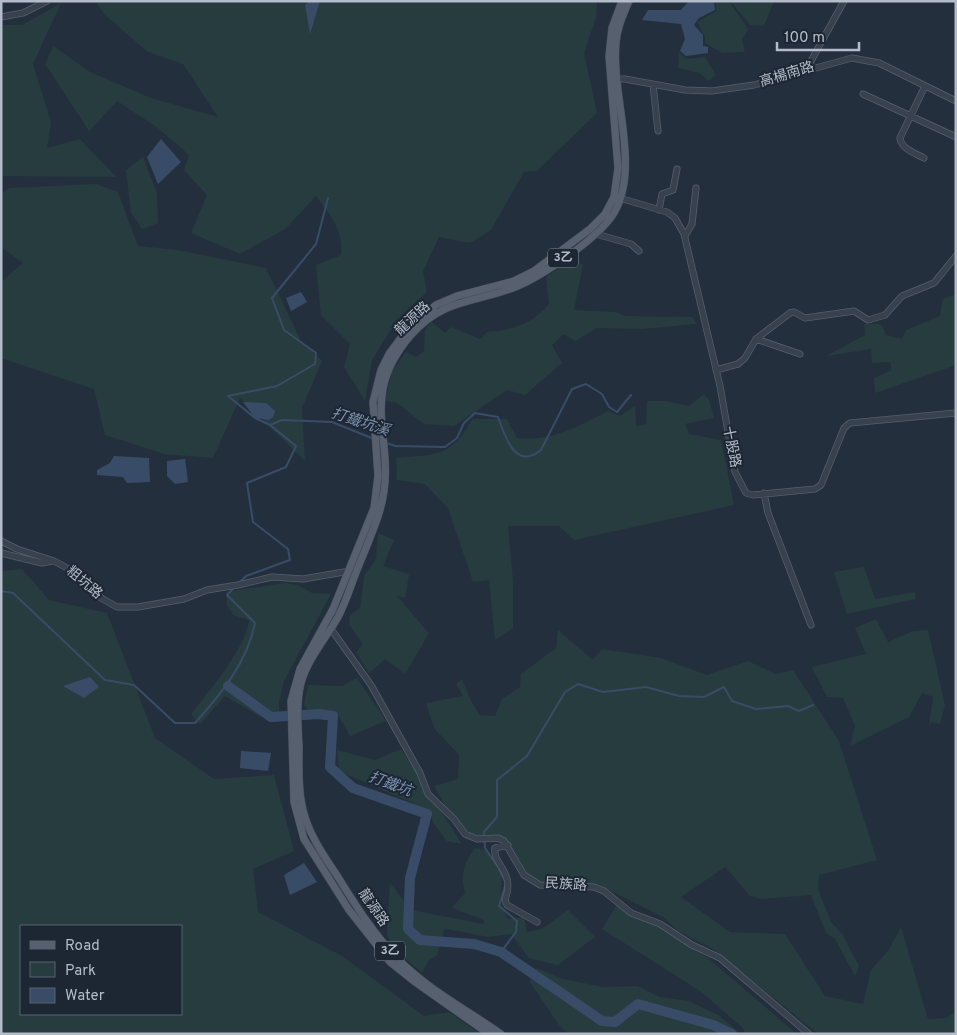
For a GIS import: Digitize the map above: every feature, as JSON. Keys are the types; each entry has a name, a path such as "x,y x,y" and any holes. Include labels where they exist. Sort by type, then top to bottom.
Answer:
{"main road":[{"name":"3乙","path":"295,721 293,690 300,669 326,622 348,572 368,524 377,494 380,441 374,402 381,370 397,342 416,320 431,308 446,300 509,282 534,270 590,229 618,197 613,79 609,43 616,15 622,1"},
{"name":"3乙","path":"613,79 617,37 621,18 629,1"},
{"name":"龍源路","path":"295,712 301,682 331,629 357,570 382,502 385,476 380,441 380,402 387,372 402,346 421,325 449,305 505,291 527,282 596,234 611,217 618,197"},
{"name":"龍源路","path":"295,721 300,800 312,837 379,938 399,961 501,1034"},
{"name":"龍源路","path":"295,721 294,802 304,839 349,910 390,962 489,1034"}],"street":[{"path":"1,17 23,13 48,1"},
{"path":"806,70 844,1"},
{"name":"高楊南路","path":"613,79 685,90 712,91 754,85 852,58 867,59 956,101"},
{"path":"653,84 658,131"},
{"path":"924,158 900,143 900,138 925,86"},
{"path":"863,94 911,115 956,138"},
{"path":"659,210 662,194 673,190 677,169"},
{"path":"685,236 692,224 696,188"},
{"name":"十股路","path":"618,197 659,210 675,218 685,236 716,370 735,472 746,494 753,496 764,493 815,489 822,485 844,428 850,423 956,413"},
{"path":"596,234 631,244 638,251"},
{"path":"716,370 738,364 745,358 756,339 790,313 794,312 805,318 854,311 868,320 885,315 902,296 934,283 955,257"},
{"path":"756,339 800,354"},
{"path":"764,493 768,513 811,625"},
{"name":"粗坑路","path":"1,541 17,549 54,561 76,573 101,598 117,607 138,607 184,599 207,590 272,577 304,579 348,572"},
{"path":"1,553 42,563 54,561"},
{"path":"348,572 357,570"},
{"path":"326,622 371,685 390,717 420,773 428,794 472,838 498,838 508,845"},
{"path":"508,845 495,848 494,852 506,872 508,884 505,900 507,905 537,922"},
{"name":"民族路","path":"508,845 516,865 524,875 540,885 594,887 604,891 631,913 660,924 692,945 720,958 809,1034"}],"green space":[{"path":"95,1 597,1 596,17 584,53 597,113 537,171 524,172 491,230 470,243 439,237 423,271 427,292 398,318 372,360 365,401 344,367 350,344 321,315 316,265 341,255 341,246 335,224 316,196 285,229 240,254 191,233 207,195 184,170 189,155 158,128 117,101 89,131 45,64 53,46 90,72 151,98 218,117 183,64 148,52 105,15"},
{"path":"716,1 729,1 748,29 742,40 745,52 722,53 705,43 705,37 697,22 716,11"},
{"path":"730,1 774,1 764,26 750,25"},
{"path":"61,3 33,64 51,122 47,148 80,139 116,177 1,176 1,25 22,25"},
{"path":"679,52 686,59 705,57 716,75 708,81 700,73 678,68"},
{"path":"143,157 157,193 158,223 142,229 131,213 126,170"},
{"path":"96,184 118,192 138,246 178,250 266,268 301,341 322,361 302,408 305,461 240,398 213,458 164,454 105,435 94,389 1,358 1,282 23,263 1,247 1,194 9,188"},
{"path":"568,261 583,264 574,310 615,312 625,316 692,317 697,324 641,329 597,328 575,341 563,334 552,345 562,363 525,395 507,390 454,426 424,424 397,403 385,401 392,371 406,352 416,357 424,351 425,330 431,322 445,333 451,327 480,339 487,332 505,330 521,325 536,317 549,304 546,277"},
{"path":"956,294 956,365 875,393 874,378 892,370 890,362 872,363 871,349 826,356 865,335 864,324 881,324 886,335 902,339 906,330 940,316 943,299"},
{"path":"704,394 709,400 714,418 685,424 689,434 721,440 734,505 574,540 559,526 508,526 513,581 513,628 495,640 489,580 473,582 448,508 425,484 397,480 396,458 441,452 457,441 472,419 507,419 517,438 541,438 564,432 608,411 620,416 635,406 636,426 646,424 647,401 666,401 689,406"},
{"path":"378,533 394,540 383,566 409,574 405,598 397,596 429,633 405,674 385,659 369,673 356,652 363,644 349,625 350,615 360,608 364,576 376,559"},
{"path":"864,567 875,599 915,592 915,599 847,614 834,572"},
{"path":"22,569 49,600 107,613 155,738 214,779 274,775 294,851 253,869 258,912 342,956 424,1016 449,1012 481,1034 1,1034 1,571"},
{"path":"284,583 298,585 312,593 331,594 284,681 279,702 279,721 261,717 225,696 200,724 191,714 234,656 249,620 233,615 227,605 226,592"},
{"path":"876,619 888,642 913,631 928,630 945,705 940,724 932,722 929,726 933,697 922,693 909,717 850,746 855,726 843,698 827,697 812,667 866,654 855,628"},
{"path":"558,630 593,660 602,649 661,658 707,675 748,661 776,674 793,670 839,741 877,860 819,875 818,889 831,922 843,935 859,966 855,976 835,939 826,933 811,895 761,899 750,896 725,867 681,897 730,932 785,934 825,996 863,1004 871,970 888,951 901,927 928,1019 946,1018 956,1011 956,1034 818,1034 712,948 678,931 663,917 597,884 565,885 543,882 525,874 504,840 480,840 465,832 453,818 434,786 458,779 459,755 434,728 426,703 463,696 456,684 462,679 471,701 480,715 495,716 502,699 520,687 521,674 556,648"},
{"path":"357,678 386,721 350,736 337,713 308,710 304,705 308,685 342,686"},
{"path":"401,749 462,844 447,841 433,823 429,810 339,771 337,750 375,760"},
{"path":"475,848 486,850 502,875 500,901 507,918 524,917 527,932 542,929 568,910 595,937 558,965 529,958 511,934 488,937 447,929 444,930 437,955 428,961 422,973 393,948 387,934 390,883 411,910 484,924 484,920 452,908 465,893 464,869"},
{"path":"618,903 708,958 797,1034 745,1034 743,1028 700,991 602,929"},
{"path":"536,968 563,979 603,987 637,986 660,997 689,1001 718,1015 742,1034 568,1034 559,1025 530,982"}],"water":[{"path":"310,1 320,1 310,34 305,5"},
{"path":"689,1 714,1 715,10 699,18 694,25 703,35 703,46 708,47 708,53 686,56 680,51 685,39 681,24 642,20 648,10 681,10"},
{"path":"161,139 181,162 158,184 147,157"},
{"path":"301,292 307,302 291,311 286,298"},
{"path":"243,402 266,403 275,411 273,417 269,420 255,418"},
{"path":"114,456 149,458 150,482 127,483 123,477 97,475 97,470 110,463"},
{"path":"185,459 188,482 175,484 167,476 167,461"},
{"path":"90,677 99,687 84,698 63,686"},
{"path":"241,751 271,753 268,771 240,768"},
{"path":"304,863 317,882 290,895 284,875"}],"waterway":[{"path":"270,425 255,418 228,396 277,386 315,364 316,353 284,330 272,298 316,244 328,198"},
{"name":"打鐵坑溪","path":"386,443 396,446 445,447 457,438 464,423 475,413 498,417 512,448 518,454 524,456 532,455 541,450 572,389 586,384 602,394 609,407 617,412 631,395"},
{"name":"打鐵坑溪","path":"239,583 246,576 290,560 288,549 253,522 247,483 286,467 296,446 270,425 282,420 332,422 374,439"},
{"name":"打鐵坑","path":"1,591 13,593 105,680 134,685 175,723 195,723 232,677 251,638 255,623 227,595 234,588"},
{"path":"505,881 485,848 484,832 497,817 497,780 527,756 565,692 578,684 603,692 646,687 679,696 704,697 724,687 732,701 756,709 788,706 799,711 813,705"},
{"name":"打鐵坑","path":"228,686 271,717 319,714 333,716 330,767 353,788 427,814 410,878 408,929 420,940 474,944 501,952 602,1021 615,1022 638,1004 713,1025 732,1034"},
{"path":"501,952 516,932 517,921 499,906 505,886"}]}
